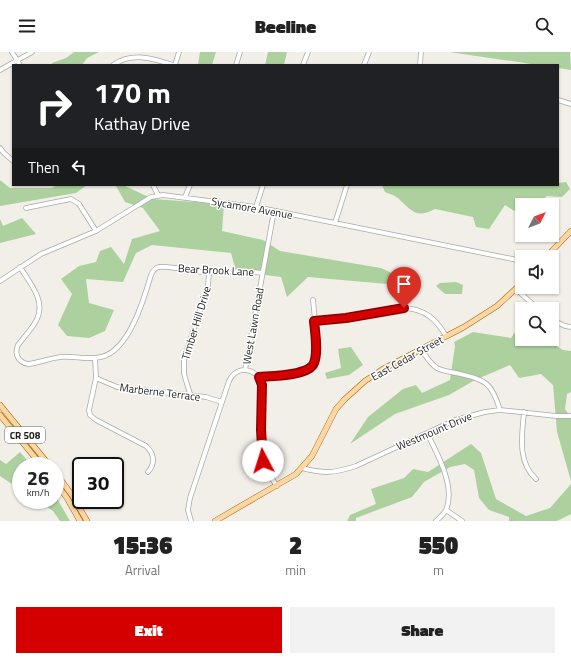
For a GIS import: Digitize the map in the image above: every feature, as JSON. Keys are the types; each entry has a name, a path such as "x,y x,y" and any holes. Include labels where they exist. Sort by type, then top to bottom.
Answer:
{"main road":[{"path":"553,250 571,231"},
{"name":"East Cedar Street","path":"215,521 296,474 317,447 336,409 344,399 365,381 383,368 464,327 497,306 515,289"},
{"name":"CR 508","path":"0,405 43,457"},
{"name":"CR 508","path":"0,415 35,457"},
{"path":"28,449 33,445"},
{"path":"65,486 87,521"},
{"path":"64,496 80,521"}],"street":[{"path":"12,52 18,63 32,52"},
{"path":"174,64 179,52"},
{"path":"236,64 240,52"},
{"path":"303,64 308,52"},
{"path":"364,64 369,52"},
{"path":"420,64 421,52"},
{"path":"115,64 127,58 141,56 146,56 171,64"},
{"path":"0,70 12,65"},
{"path":"559,100 571,104"},
{"path":"0,148 12,160"},
{"path":"0,281 41,254 96,231 151,197 158,195 154,186"},
{"path":"185,197 190,186"},
{"path":"256,207 263,186"},
{"path":"335,223 347,186"},
{"name":"Sycamore Avenue","path":"158,195 185,197 256,207 515,260"},
{"path":"26,208 71,199 78,204 96,231"},
{"name":"West Lawn Road","path":"191,521 188,510 190,498 230,378 238,371 245,370 274,211"},
{"name":"Bear Brook Lane","path":"20,267 37,294 40,308 37,319 17,347 16,355 19,359 28,364 60,357 95,358 109,354 126,337 134,323 150,275 155,269 165,267 192,271 209,272 239,270 262,273"},
{"name":"Timber Hill Drive","path":"191,396 184,374 184,359 208,286 209,272"},
{"path":"522,294 531,302"},
{"path":"259,377 295,373 313,365 316,349 313,300"},
{"path":"314,321 346,318 412,308 431,316 446,336"},
{"path":"559,323 571,327"},
{"path":"421,349 430,362 438,368 474,378 487,384 496,395 500,410"},
{"path":"95,358 96,378 89,410 90,415 96,420 146,446 154,458 152,468 148,472"},
{"path":"245,370 252,371 259,377 262,385 261,430 263,461 267,472 277,486"},
{"name":"Marberne Terrace","path":"96,378 117,387 206,397 222,402"},
{"name":"Westmount Drive","path":"302,468 317,472 344,470 464,417 485,412 500,410 571,416"},
{"path":"524,412 522,452 526,467 530,474 536,479"},
{"path":"427,433 445,473 448,486 446,510 436,521"},
{"path":"446,510 462,521"}],"green space":[{"path":"74,52 99,52 87,58 83,64 52,64 66,58"},
{"path":"200,52 216,52 212,64 198,64"},
{"path":"268,52 287,52 284,64 265,64"},
{"path":"449,52 570,52 571,70 559,68 559,64 531,64"},
{"path":"0,180 10,188 86,186 76,193 0,206"},
{"path":"566,182 570,189 562,197 547,196 545,198 515,198 515,211 505,205 489,229 476,227 473,217 435,209 423,213 415,212 394,196 385,192 382,186 559,186 559,183"},
{"path":"116,186 125,186 153,199 224,204 222,231 263,240 280,251 381,268 421,287 308,277 287,297 281,277 236,271 231,253 152,245 136,253 123,282 86,279 89,303 114,310 105,331 89,338 67,336 58,325 72,294 61,279 79,266 96,262 100,251 111,247 124,264 132,239 160,231 143,208 125,202"},
{"path":"22,218 36,234 0,243 0,219 3,226"},
{"path":"456,282 463,285 462,294 445,294 436,286 440,283"},
{"path":"473,332 511,338 515,332 515,346 556,346 563,350 571,351 571,392 567,394 565,409 571,418 571,481 557,432 553,385 541,374 519,378 510,365 475,380 449,395 395,414 350,444 368,417 403,389 416,385 422,393 450,380 455,346 454,342"},
{"path":"351,347 363,365 349,375 327,379 325,373 341,368 338,349"},
{"path":"471,444 481,453 496,499 526,516 550,508 571,484 571,514 557,521 509,521 509,517 489,510 479,498 474,470 465,464 450,467 424,482 412,497 356,518 356,521 347,521 350,515 376,504 371,489 404,478 413,469 428,472"},
{"path":"20,452 24,457 14,457"},
{"path":"12,459 12,484 0,476 0,460 6,464"},
{"path":"50,509 63,509 70,521 60,521"}],"route":[{"path":"263,461 261,430 262,385 259,377 295,373 313,365 316,349 314,321 346,318 404,308"}]}
